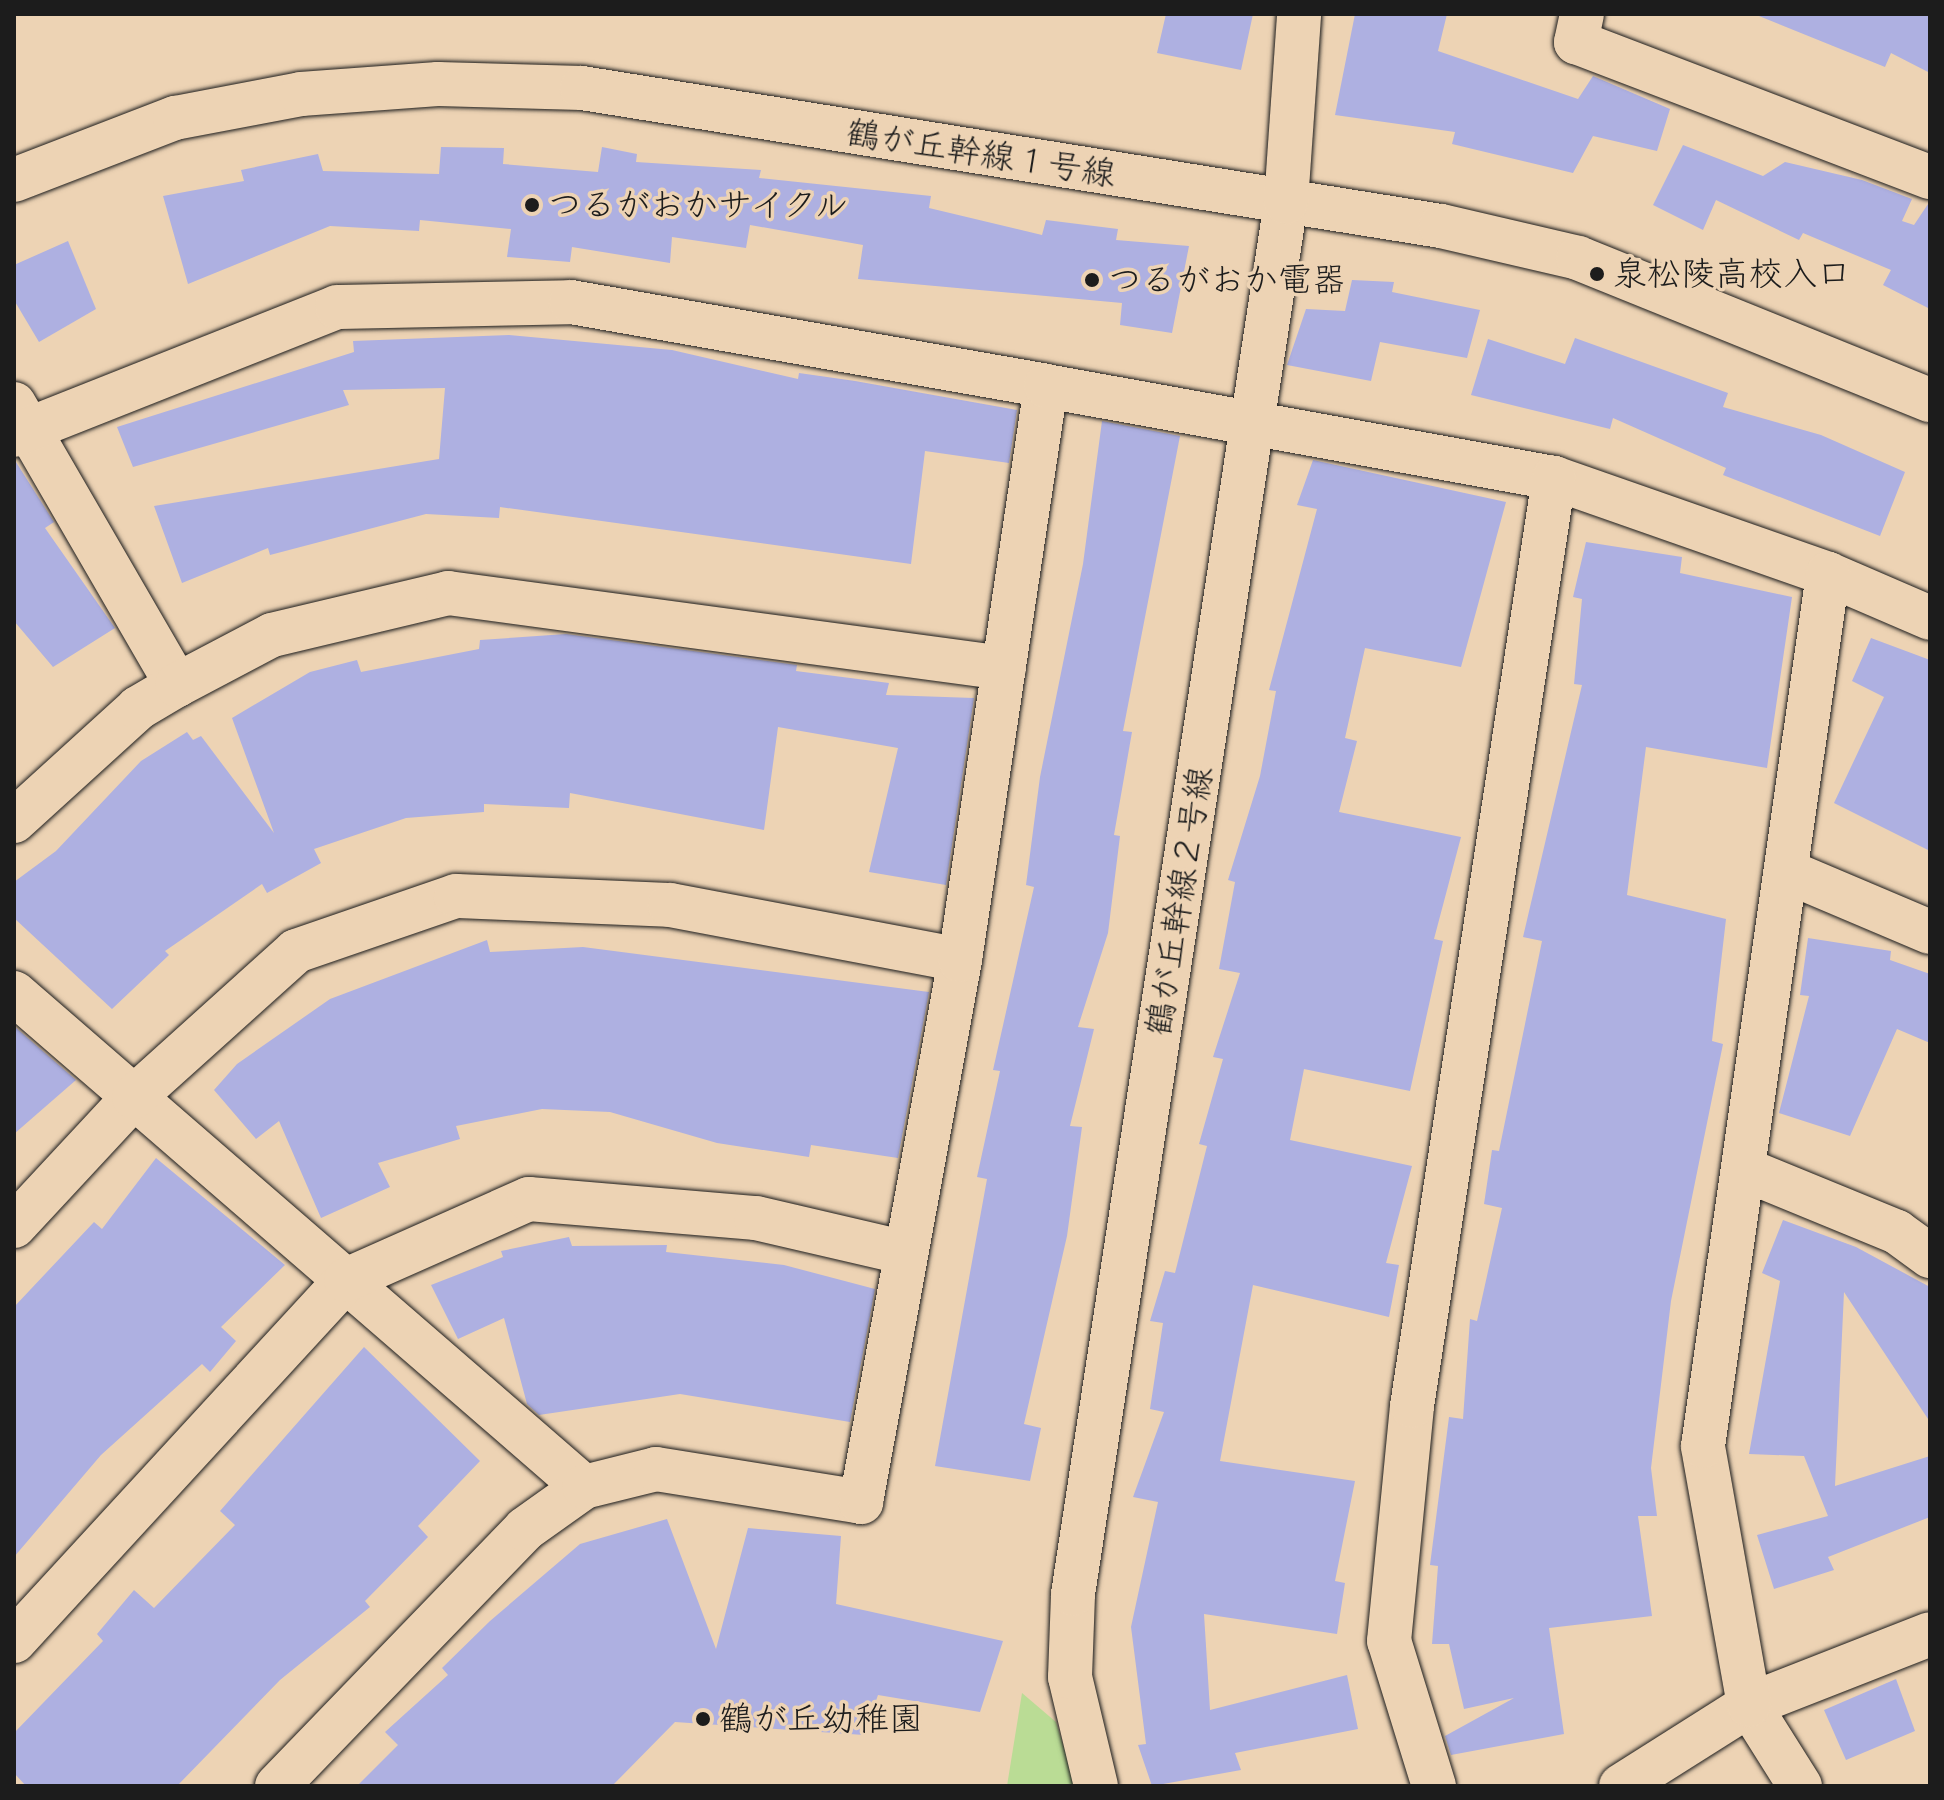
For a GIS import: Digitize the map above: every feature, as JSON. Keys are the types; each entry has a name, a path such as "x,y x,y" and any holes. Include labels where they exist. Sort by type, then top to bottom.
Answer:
{"street":[{"name":"鶴が丘幹線２号線","path":"1096,1786 1070,1677 1073,1594 1286,202 1299,14"},
{"path":"1582,14 1576,42 1930,177"},
{"name":"鶴が丘幹線１号線","path":"14,180 175,118 301,94 438,84 582,88 1441,226 1578,258 1930,400"},
{"path":"177,685 18,421 337,307 571,302 1046,386 1252,418 1554,478 1828,574 1930,618"},
{"path":"277,1786 525,1529 584,1487 656,1469 861,1502 960,960 1046,386"},
{"path":"1434,1786 1391,1625 1412,1406 1554,478"},
{"path":"1800,1786 1749,1705 1703,1446 1746,1170 1828,574"},
{"path":"14,821 138,708 272,635 448,593 1004,668"},
{"path":"1786,871 1930,932"},
{"path":"14,1226 134,1097 296,951 456,896 670,905 960,960"},
{"path":"14,993 584,1487"},
{"path":"1746,1170 1897,1232 1930,1256"},
{"path":"14,1641 346,1280 529,1199 756,1218 906,1253"},
{"path":"1621,1786 1749,1705 1930,1634"}],"green space":[{"path":"1022,1693 1056,1722 1076,1786 1007,1786"}],"building":[{"path":"1166,14 1253,14 1241,70 1157,53"},
{"path":"1355,14 1447,14 1438,51 1578,99 1593,76 1670,109 1657,151 1593,136 1573,173 1452,144 1455,132 1335,115"},
{"path":"1754,14 1930,14 1930,73 1891,53 1885,67"},
{"path":"1683,145 1763,176 1785,162 1862,180 1912,199 1902,221 1914,225 1930,201 1930,309 1883,285 1891,270 1803,233 1799,240 1716,200 1703,230 1653,205"},
{"path":"441,147 504,148 503,164 598,172 602,147 637,154 636,162 761,170 759,178 931,196 929,208 1042,235 1046,220 1118,229 1116,240 1189,246 1172,333 1120,325 1122,303 858,279 863,245 750,225 746,248 672,237 670,263 572,247 570,262 507,257 511,229 420,220 419,231 330,226 188,284 163,196 244,181 241,170 318,154 323,171 439,174"},
{"path":"68,241 96,309 39,342 14,300 14,265"},
{"path":"1352,280 1394,282 1392,292 1480,310 1467,358 1380,342 1371,381 1287,365 1306,309 1345,311"},
{"path":"509,335 672,350 798,379 799,373 1017,410 1009,463 925,451 911,564 500,507 499,518 426,514 270,555 268,548 182,583 154,506 439,459 445,388 343,390 349,405 133,467 117,427 354,352 353,341"},
{"path":"1575,338 1728,393 1723,407 1821,435 1905,472 1880,536 1723,475 1726,468 1613,418 1610,429 1471,395 1488,339 1565,364"},
{"path":"1102,421 1180,436 1123,731 1132,732 1114,835 1120,836 1108,933 1078,1027 1094,1029 1070,1126 1082,1127 1067,1236 1024,1424 1041,1428 1030,1481 935,1466 987,1179 977,1177 1000,1071 993,1070 1034,887 1026,885 1040,777 1083,564"},
{"path":"14,459 54,522 45,528 115,628 53,667 14,621"},
{"path":"1313,460 1506,502 1461,667 1365,648 1345,738 1357,741 1339,812 1461,837 1434,939 1443,941 1410,1091 1304,1069 1290,1140 1412,1166 1386,1263 1399,1265 1389,1317 1253,1285 1220,1461 1355,1481 1335,1581 1345,1583 1337,1634 1204,1614 1210,1710 1347,1675 1358,1729 1235,1753 1241,1770 1152,1786 1138,1745 1146,1744 1131,1627 1158,1502 1133,1497 1164,1412 1150,1409 1163,1323 1150,1321 1165,1271 1175,1273 1207,1146 1199,1144 1223,1059 1213,1057 1240,973 1219,969 1235,882 1228,880 1260,776 1276,691 1269,690 1317,509 1297,505"},
{"path":"1586,542 1682,557 1680,573 1792,597 1767,768 1646,747 1627,895 1726,919 1712,1041 1723,1044 1671,1301 1651,1468 1657,1516 1638,1516 1652,1616 1549,1628 1564,1734 1451,1755 1445,1736 1514,1698 1464,1709 1449,1644 1432,1644 1438,1566 1430,1565 1449,1417 1463,1419 1470,1319 1477,1321 1502,1208 1484,1204 1492,1150 1499,1151 1542,941 1523,937 1582,685 1574,684 1582,599 1573,597"},
{"path":"566,634 797,665 796,671 889,683 886,695 974,698 946,885 869,872 898,748 778,727 764,830 570,793 569,808 484,804 484,812 406,818 314,849 321,863 267,893 262,884 165,951 169,955 112,1009 14,918 14,882 56,851 141,761 187,732 193,740 201,736 274,833 232,718 310,672 357,660 361,672 479,649 480,640"},
{"path":"1871,638 1930,660 1930,851 1834,803 1884,697 1852,681"},
{"path":"1808,938 1891,951 1890,960 1930,974 1930,1043 1897,1029 1850,1136 1779,1113 1809,996 1800,995"},
{"path":"487,940 490,952 583,947 929,992 898,1158 811,1145 809,1157 717,1143 610,1112 542,1109 456,1126 460,1139 378,1163 390,1187 321,1218 279,1121 256,1139 214,1090 237,1064 330,999"},
{"path":"14,1026 76,1080 14,1134"},
{"path":"156,1158 285,1265 221,1327 236,1341 210,1372 202,1364 101,1455 14,1557 14,1307 94,1222 102,1229"},
{"path":"1783,1220 1856,1247 1930,1287 1930,1422 1844,1292 1835,1486 1930,1456 1930,1517 1828,1557 1834,1570 1774,1589 1757,1535 1828,1516 1804,1456 1749,1454 1780,1281 1762,1273"},
{"path":"569,1237 572,1246 667,1245 666,1252 784,1265 875,1289 850,1422 680,1394 539,1415 527,1404 504,1318 458,1339 431,1285 503,1257 501,1251"},
{"path":"364,1347 480,1461 418,1526 428,1537 365,1601 370,1607 280,1680 177,1786 26,1786 14,1773 14,1733 103,1641 97,1634 134,1590 154,1608 235,1525 220,1511"},
{"path":"667,1519 716,1649 748,1528 841,1536 836,1604 1003,1641 980,1712 878,1695 864,1735 675,1722 612,1786 357,1786 398,1745 385,1732 448,1675 442,1668 490,1621 580,1544"},
{"path":"1896,1679 1915,1731 1846,1760 1824,1710"}],"place":[{"name":"つるがおかサイクル","path":"532,205"},
{"name":"泉松陵高校入口","path":"1597,274"},
{"name":"つるがおか電器","path":"1092,280"},
{"name":"鶴が丘幼稚園","path":"703,1719"}]}
